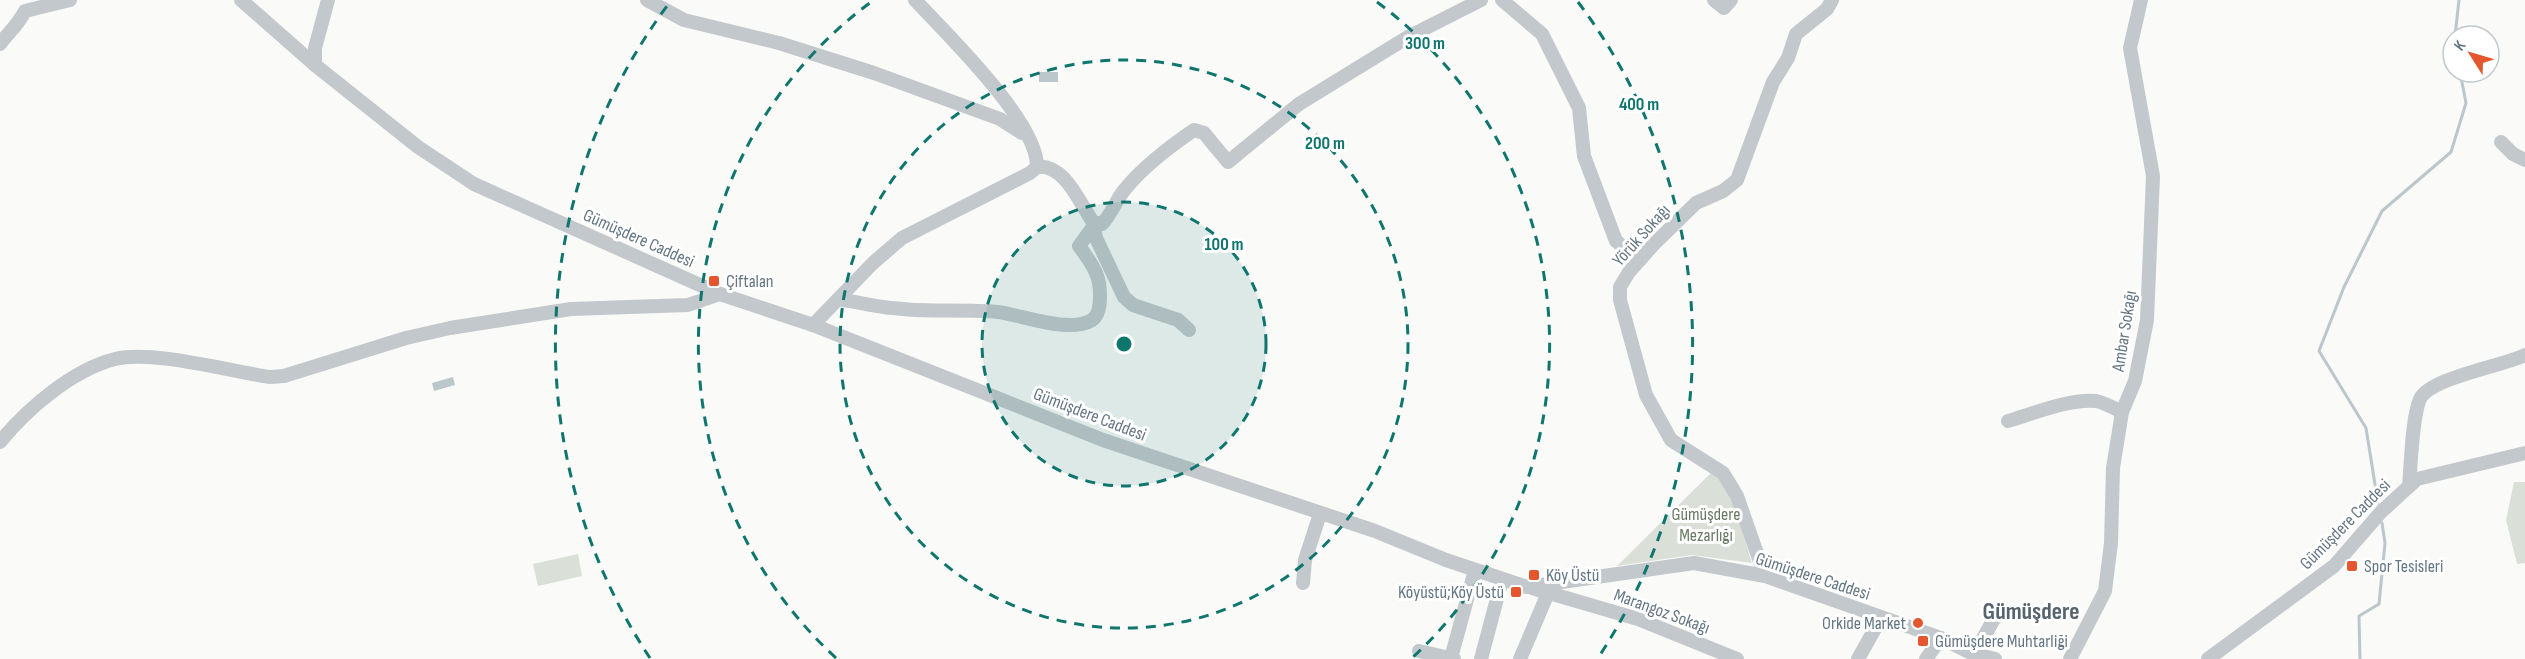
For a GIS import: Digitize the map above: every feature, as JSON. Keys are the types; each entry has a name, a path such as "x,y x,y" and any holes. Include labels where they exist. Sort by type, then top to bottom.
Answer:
{"street":[{"path":"0,44 5,29 18,25 22,6 70,0"},
{"name":"Gümüşdere Caddesi","path":"241,0 315,65 418,147 474,184 720,294 813,325 1103,440 1375,531 1502,580 1527,586 1694,563 1765,576 1941,638 1969,655 1995,659"},
{"path":"315,65 315,48 328,0"},
{"path":"647,0 684,20 779,43 873,73 967,107 1009,124 1030,141"},
{"path":"915,0 995,86 1030,141 1037,167"},
{"path":"1092,225 1101,224 1107,219 1123,191 1134,178 1150,166 1160,152 1194,130 1204,133 1228,162 1299,104 1408,37 1481,0"},
{"path":"1714,0 1724,8 1731,0"},
{"name":"Yörük Sokağı","path":"1765,576 1737,496 1723,473 1671,440 1646,395 1620,300 1620,287 1640,260 1696,203 1723,191 1737,180 1773,82 1788,58 1796,34 1827,9 1832,0"},
{"name":"Ambar Sokağı","path":"2070,659 2105,591 2111,543 2113,468 2122,412 2135,381 2148,320 2153,176 2130,48 2140,0"},
{"path":"1499,1 1542,34 1579,108 1584,156 1616,242 1640,260"},
{"path":"2501,142 2513,154 2525,160"},
{"path":"813,325 873,263 902,238 1030,173 1037,167 1048,165 1058,171 1092,225 1124,297 1132,304 1178,320 1189,330"},
{"path":"839,299 900,309 995,312 1040,322 1087,323 1094,319 1098,312 1099,292 1097,274 1079,246 1092,225"},
{"path":"0,442 33,409 69,382 114,359 157,359 270,377 284,376 406,338 450,328 571,309 688,305 720,294"},
{"path":"2409,486 2418,404 2424,392 2440,384 2525,355"},
{"path":"2008,421 2087,401 2097,401 2122,412"},
{"name":"Gümüşdere Caddesi","path":"2208,659 2334,566 2381,512 2417,479 2525,453"},
{"path":"1303,583 1305,560 1320,514"},
{"path":"1419,651 1452,659 1475,570"},
{"path":"1481,659 1502,580"},
{"name":"Marangoz Sokağı","path":"1527,586 1638,620 1737,659"},
{"path":"1520,659 1548,593"},
{"path":"1969,655 1995,617"},
{"path":"1865,657 1881,618"},
{"path":"1926,659 1941,638"}],"green space":[{"name":"Gümüşdere Mezarlığı","path":"1713,471 1731,495 1752,563 1692,555 1617,566"},
{"path":"2514,482 2525,482 2525,563 2517,564 2506,520"},
{"path":"578,554 582,576 538,586 533,564"}],"shaded area":[{"path":"1039,72 1058,72 1058,82 1039,82"},
{"path":"453,377 455,385 434,391 432,383"}],"waterway":[{"path":"2456,24 2459,0"},
{"path":"2378,503 2366,428 2319,351 2344,287 2382,211 2451,152 2466,103 2462,84"},
{"path":"2360,659 2359,616 2379,604 2385,543 2382,523"}],"place":[{"name":"Çiftalan","path":"714,281"},
{"name":"Spor Tesisleri","path":"2352,566"},
{"name":"Köy Üstü","path":"1534,575"},
{"name":"Köyüstü;Köy Üstü","path":"1516,592"},
{"name":"Orkide Market","path":"1918,623"},
{"name":"Gümüşdere Muhtarliği","path":"1923,641"}],"district":[{"name":"Gümüşdere","path":"2031,611"}]}
